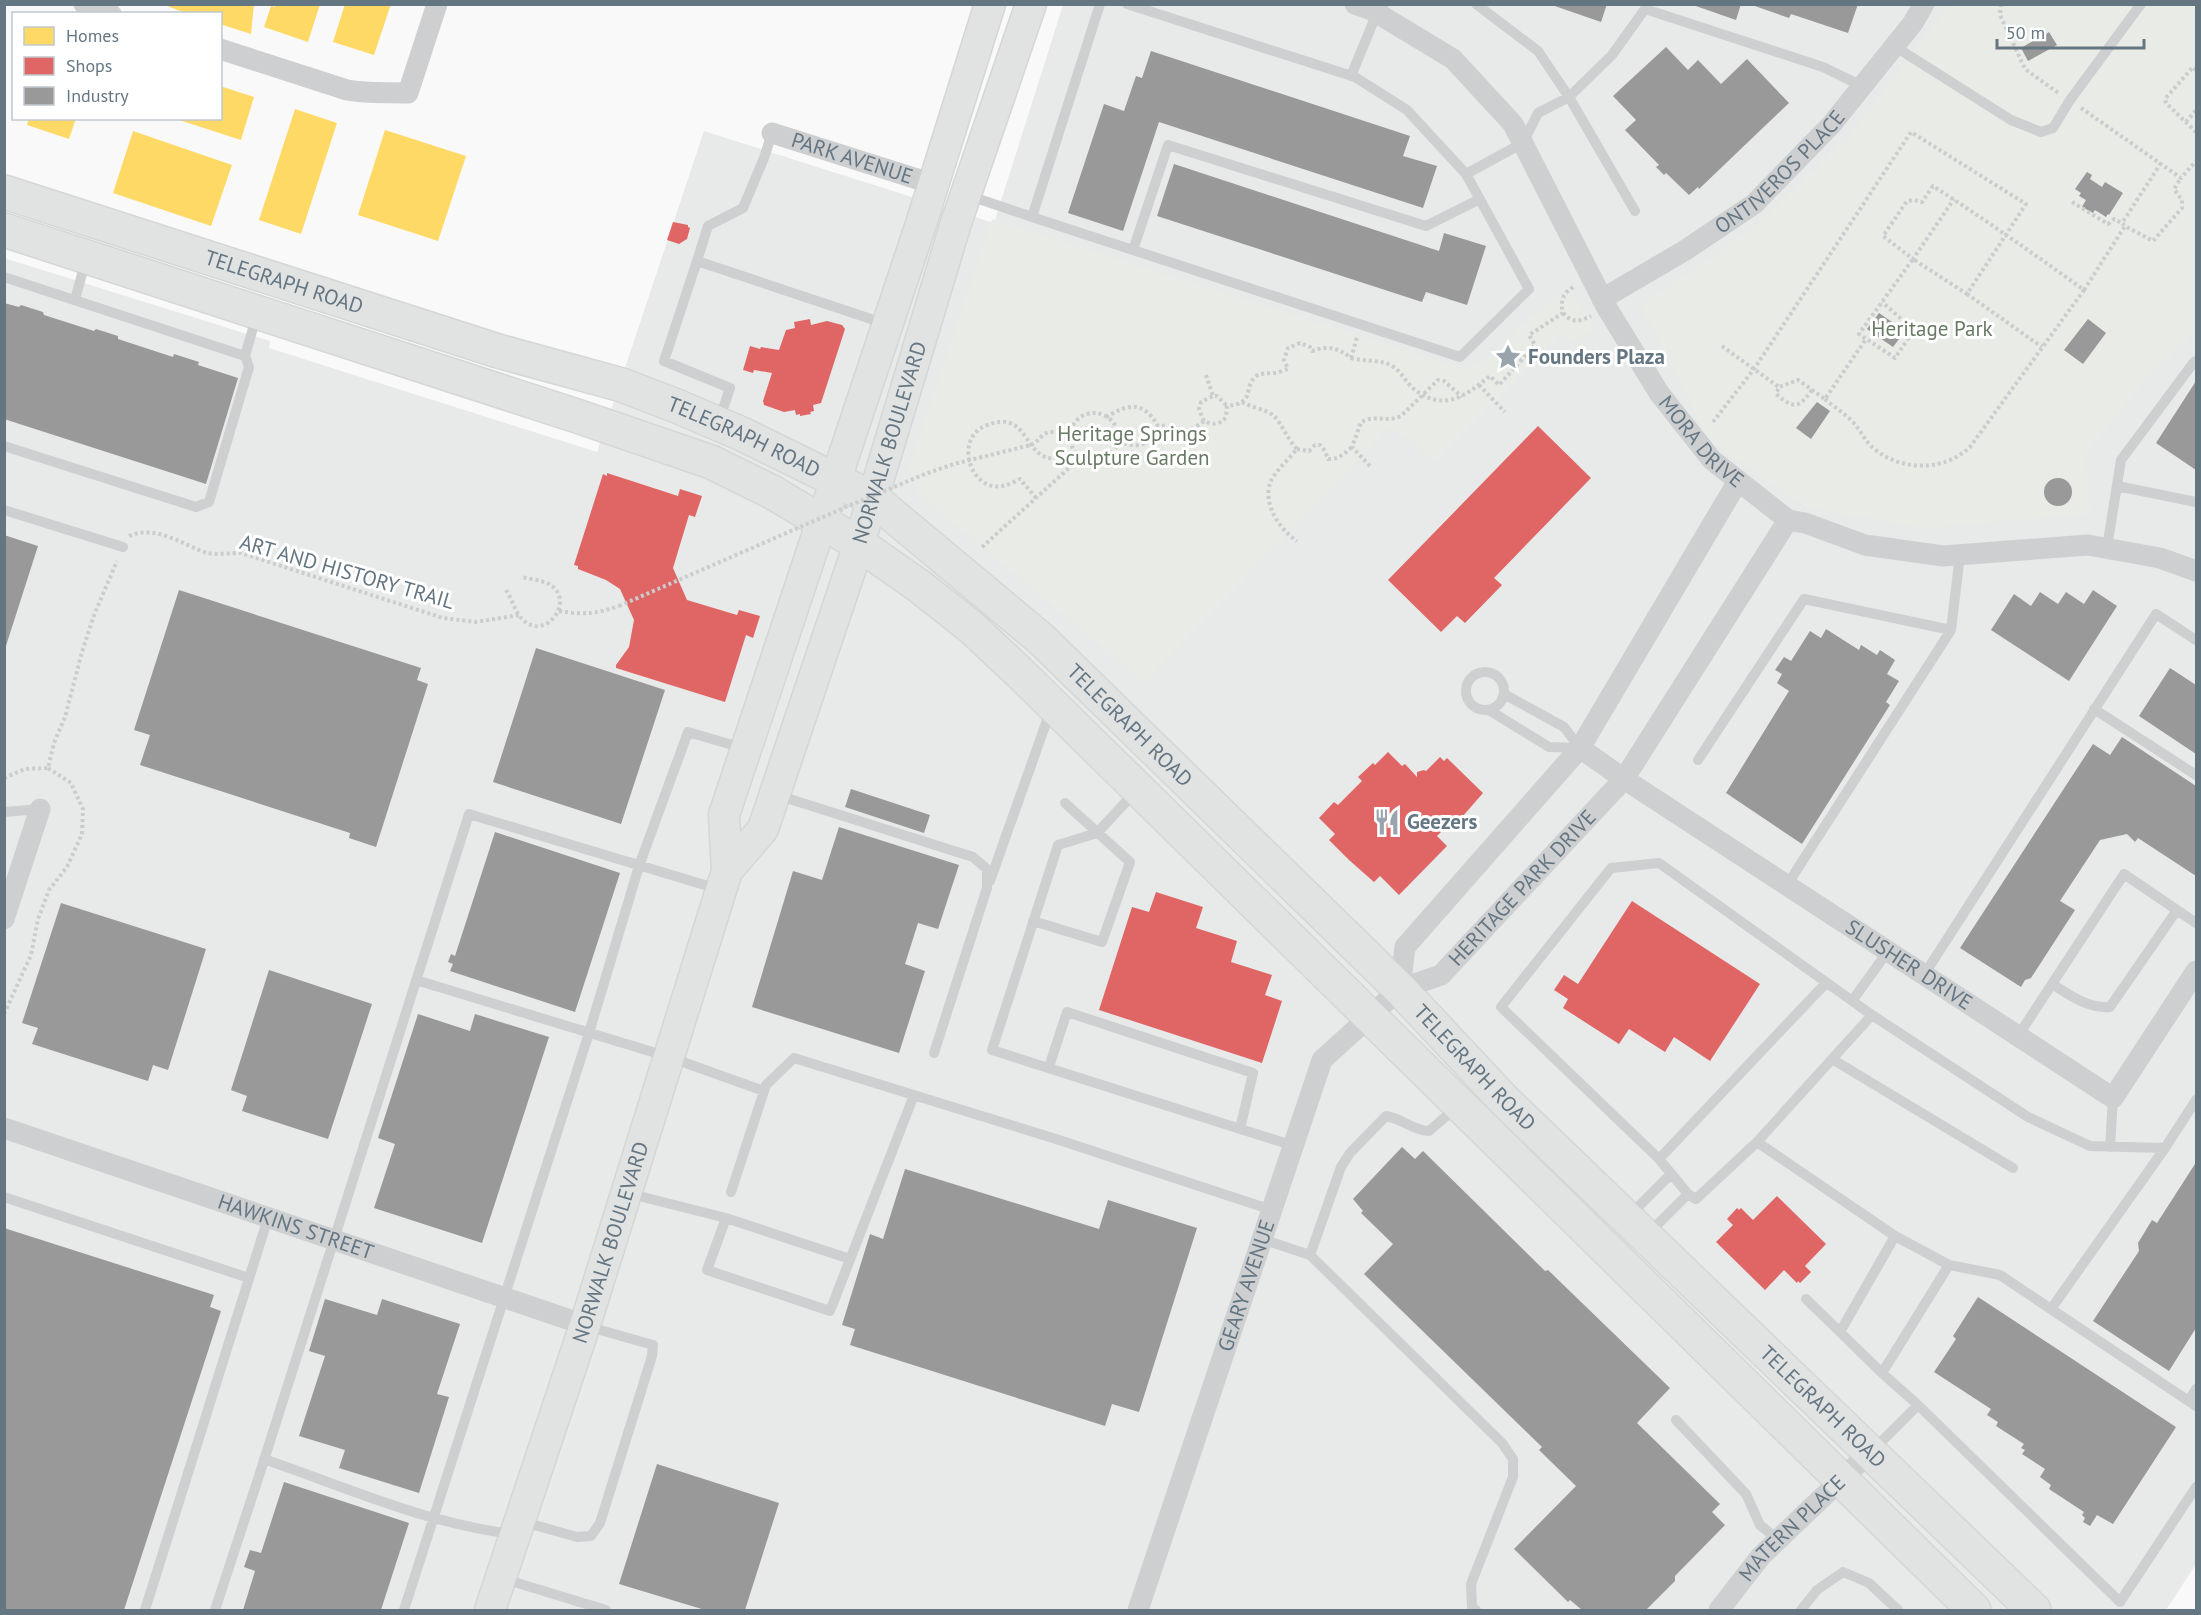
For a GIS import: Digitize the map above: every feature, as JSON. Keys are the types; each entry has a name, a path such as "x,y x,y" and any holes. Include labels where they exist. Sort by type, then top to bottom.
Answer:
{"main road":[{"name":"NORWALK BOULEVARD","path":"490,1611 585,1325 724,881 724,816 933,184 990,4"},
{"name":"NORWALK BOULEVARD","path":"724,881 763,829 859,544 965,195 1031,4"},
{"name":"TELEGRAPH ROAD","path":"4,192 580,417 711,462 772,492 859,544 919,586 970,627 1371,1016 1841,1480 1962,1603"},
{"name":"TELEGRAPH ROAD","path":"4,230 258,312 304,308 498,351 622,385 718,424 872,498 1041,639 1400,989 1505,1101 2034,1611"}],"street":[{"path":"84,4 106,12"},
{"path":"222,50 347,90 365,94 408,93 437,4"},
{"name":"MORA DRIVE","path":"1355,4 1381,9 1453,59 1513,124 1605,304 1659,393 1712,460 1788,519 1865,545 1943,556 2088,545 2160,558 2196,571"},
{"name":"ONTIVEROS PLACE","path":"1605,304 1754,204 1831,125 1894,46 1924,4"},
{"name":"PARK AVENUE","path":"772,133 933,184"},
{"path":"1400,989 1405,947 1580,748 1738,481"},
{"name":"HERITAGE PARK DRIVE","path":"1400,989 1441,975 1624,779 1788,519"},
{"name":"SLUSHER DRIVE","path":"1580,748 2113,1098"},
{"path":"4,919 40,810"},
{"path":"2113,1098 2196,971"},
{"name":"GEARY AVENUE","path":"1138,1611 1322,1060 1400,989"},
{"name":"HAWKINS STREET","path":"4,1128 585,1325"},
{"name":"MATERN PLACE","path":"1719,1611 1761,1556 1870,1452"}],"lane":[{"path":"1032,217 1100,4"},
{"path":"965,195 1460,357 1529,289 1466,174 1407,110 1351,76 1127,4"},
{"path":"1476,4 1538,51 1569,98 1635,211"},
{"path":"1894,46 2011,120 2041,132 2053,128 2070,100 2141,4"},
{"path":"1466,174 1523,143 1538,113 1569,98 1612,55 1645,7 1822,68 1862,86"},
{"path":"1351,76 1381,9"},
{"path":"718,424 730,388 664,361 708,225 743,208 772,133"},
{"path":"1133,250 1167,145 1426,226 1480,199"},
{"path":"75,299 87,257"},
{"path":"697,261 887,324"},
{"path":"4,277 246,356"},
{"path":"4,446 196,507 209,502 249,367 246,356 258,312"},
{"path":"2107,548 2121,460 2196,362"},
{"path":"2117,486 2196,502"},
{"path":"4,510 123,547"},
{"path":"1787,885 1951,630 1960,555"},
{"path":"1698,759 1804,599 1951,630"},
{"path":"1924,975 2156,614 2196,640"},
{"path":"1489,710 1502,701 1504,694 1501,680 1496,674 1480,671 1468,680 1466,694 1469,702 1481,710 1489,710 1549,747 1580,748"},
{"path":"1504,694 1563,727 1580,748"},
{"path":"934,1053 986,893 1052,706"},
{"path":"2094,710 2196,775"},
{"path":"404,1611 589,1033 639,866 688,732 746,749"},
{"path":"1137,790 1097,833 1058,845 992,1050 1294,1146"},
{"path":"774,794 973,857 987,869 986,893"},
{"path":"1033,921 1102,942 1130,862 1065,803"},
{"path":"4,812 40,810"},
{"path":"214,1611 469,814 639,866 724,881"},
{"path":"1872,1015 1757,1142 1696,1199 1688,1194 1659,1159 1501,1007 1611,868 1659,863 1872,1015 2028,1117 2090,1146 2165,1148"},
{"path":"2018,1036 2124,874 2196,923"},
{"path":"2052,984 2079,1001 2100,1008 2110,1006 2177,910"},
{"path":"1852,1001 1888,951"},
{"path":"416,980 669,1058 764,1091"},
{"path":"1659,1159 1826,983"},
{"path":"1049,1067 1067,1012 1253,1072 1240,1129"},
{"path":"730,1192 766,1084 794,1058 1272,1210"},
{"path":"1832,1059 2013,1168"},
{"path":"726,1218 707,1270 830,1311 914,1095"},
{"path":"2110,1147 2113,1098"},
{"path":"2051,1309 2165,1148 2196,1100"},
{"path":"1310,1255 1341,1167 1350,1153 1386,1116 1400,1118 1416,1130 1429,1131 1460,1104"},
{"path":"1757,1142 1895,1236 1949,1265 2000,1275 2193,1403 2196,1389"},
{"path":"1636,1227 1671,1174"},
{"path":"627,1192 726,1218 850,1259"},
{"path":"1636,1227 1688,1194"},
{"path":"4,1197 249,1278"},
{"path":"145,1611 268,1218"},
{"path":"1840,1332 1895,1236"},
{"path":"1262,1239 1310,1255 1502,1443 1514,1459 1513,1477 1471,1584 1472,1607 1476,1611"},
{"path":"1882,1373 1949,1265"},
{"path":"1806,1299 2120,1602 2196,1487"},
{"path":"264,1459 434,1518 477,1530 518,1528 577,1537 591,1536 600,1523 652,1356 653,1345 585,1325"},
{"path":"1870,1452 1918,1405"},
{"path":"1676,1420 1746,1494 1760,1525 1779,1540"},
{"path":"1801,1611 1816,1590 1843,1572 1869,1583 1898,1611"},
{"path":"501,1578 606,1611"},
{"path":"564,1611 567,1598"}],"path":[{"path":"2196,70 2193,67 2165,99 2166,103 2196,132"},
{"path":"2186,122 2196,110"},
{"path":"1713,422 1754,369 1911,132 2026,204 1967,294"},
{"path":"1812,390 1802,404 1792,405 1776,394 1779,387 1798,380 1825,399 1856,426 1867,442 1890,459 1904,464 1950,462 1960,456 1970,447 2084,290 2161,164"},
{"path":"2072,202 2108,224 2114,219 2153,242 2182,208 2182,200 2174,189 2181,177"},
{"path":"2042,347 1883,236 1906,201 1922,202 1933,186 2006,234 2084,290"},
{"path":"1882,302 1914,330 1895,358 1859,334 1954,199"},
{"path":"1563,313 1573,321 1579,321 1605,304"},
{"path":"1227,406 1242,402 1250,393 1255,378 1268,372 1273,374 1288,369 1284,360 1286,351 1294,344 1307,345 1312,351 1329,347 1336,348 1351,358 1358,335"},
{"path":"1825,399 1866,339"},
{"path":"1722,346 1779,387"},
{"path":"1206,375 1213,396"},
{"path":"1242,402 1276,418 1286,436 1297,449 1309,451 1315,446 1320,446 1328,459 1333,459 1352,447 1361,422 1373,417 1395,419 1401,416 1438,380 1444,381 1462,397"},
{"path":"1479,385 1505,412"},
{"path":"1213,396 1222,399 1227,406 1228,412 1222,422 1211,424 1204,421 1199,409 1201,402 1213,396"},
{"path":"1106,417 1123,407 1134,406 1152,416 1158,426"},
{"path":"1099,414 1106,417 1117,429 1118,442 1113,452 1100,460 1085,459 1077,453 1071,442 1071,434 1078,420 1084,416 1099,414"},
{"path":"1158,426 1164,425 1187,431 1204,421"},
{"path":"1036,498 1020,479 998,487 985,483 973,472 969,462 968,447 974,435 982,427 997,422 1010,423 1025,433 1031,445 1042,455 1051,459 1077,453"},
{"path":"1118,442 1134,447 1141,445 1153,435 1158,426"},
{"path":"559,611 585,615 597,614 925,474 954,464 1031,445 1048,432 1071,434"},
{"path":"1352,447 1370,466"},
{"path":"1297,449 1271,482 1269,492 1272,513 1287,535 1297,541"},
{"path":"982,547 1069,468"},
{"name":"ART AND HISTORY TRAIL","path":"123,547 127,537 136,533 172,537 209,553 241,553 443,618 476,622 519,615"},
{"path":"48,768 94,615 123,547"},
{"path":"506,590 519,615 527,624 542,626 555,618 559,611 560,597 551,585 521,578"},
{"path":"4,778 25,769 48,768 71,783 83,809 82,834 67,867 50,890 39,919 31,955 4,1014"}],"shaded area":[{"path":"1063,5 2196,5 2196,1564 2166,1610 5,1610 4,258 270,341 269,348 597,452 704,131 994,223"}],"green space":[{"name":"Heritage Park","path":"1949,5 2196,5 2196,331 2143,383 2085,454 2091,514 1924,528 1807,508 1709,440 1641,306 1751,229 1848,138"},
{"name":"Heritage Springs Sculpture Garden","path":"992,219 1467,370 1479,363 1568,285 1595,330 1574,341 1561,335 1434,462 1403,435 1389,428 1145,682 918,494 909,467"}],"building: Homes":[{"path":"162,4 254,4 251,34 222,25 222,12 183,12"},
{"path":"275,4 320,4 308,42 264,27 271,6 275,7"},
{"path":"345,4 391,4 374,55 333,42"},
{"path":"222,87 254,97 241,140 179,120 222,120"},
{"path":"295,109 337,123 301,234 259,220"},
{"path":"28,120 75,120 69,139 27,125"},
{"path":"385,130 466,156 438,241 358,215"},
{"path":"133,131 232,165 211,226 113,193"}],"building: Shops":[{"path":"673,222 688,225 690,228 687,239 679,244 667,240"},
{"path":"810,319 811,325 827,321 842,325 845,329 821,403 813,405 814,411 810,412 811,414 800,416 800,414 796,415 795,410 784,412 764,405 763,401 772,373 754,370 753,373 743,370 750,346 779,350 786,330 795,328 794,322"},
{"path":"1538,426 1591,478 1494,578 1502,585 1465,623 1457,616 1441,632 1388,580"},
{"path":"607,473 678,496 680,489 702,496 695,517 689,515 673,568 687,600 737,615 739,610 760,616 753,638 746,635 725,702 616,668 629,647 634,620 620,589 574,565 603,474 607,476"},
{"name":"Geezers","path":"1388,752 1402,766 1405,764 1417,777 1417,772 1426,771 1440,757 1444,761 1447,758 1483,793 1456,824 1453,820 1437,836 1447,846 1399,895 1380,876 1374,882 1349,860 1329,840 1335,834 1319,818 1334,802 1338,805 1362,781 1358,777"},
{"path":"1156,892 1203,907 1196,928 1237,941 1231,962 1272,975 1265,995 1282,1001 1262,1063 1099,1010 1132,907 1149,912"},
{"path":"1632,901 1760,984 1710,1061 1674,1037 1665,1052 1629,1029 1619,1044 1563,1008 1568,999 1554,990 1564,975 1578,984"},
{"path":"1777,1196 1826,1244 1805,1266 1811,1272 1800,1283 1798,1281 1797,1283 1784,1270 1765,1290 1716,1242 1733,1225 1727,1219 1737,1208 1739,1210 1741,1208 1753,1220"}],"building: Industry":[{"path":"1549,4 1607,4 1601,22"},
{"path":"1690,4 1741,4 1736,20"},
{"path":"1749,4 1858,4 1848,33 1791,14 1789,18"},
{"path":"2049,32 2057,45 2028,61 2021,48 2036,39 2034,36 2041,33 2043,36"},
{"path":"1666,47 1688,70 1698,60 1721,84 1747,59 1789,103 1699,189 1698,187 1689,195 1666,173 1664,175 1656,167 1659,165 1625,130 1636,120 1613,96"},
{"path":"1151,51 1410,136 1403,156 1437,166 1423,208 1159,122 1123,231 1068,213 1104,104 1124,111 1136,76 1142,78"},
{"path":"1174,164 1439,251 1444,233 1486,246 1467,305 1426,292 1422,302 1157,216"},
{"path":"2087,172 2092,175 2090,179 2102,187 2105,182 2123,193 2106,217 2095,210 2093,213 2082,207 2086,200 2079,196 2081,193 2075,189"},
{"path":"4,303 19,307 21,305 94,331 96,329 118,336 118,339 173,357 174,354 199,362 198,365 238,378 206,484 4,419"},
{"path":"1879,313 1905,331 1893,347 1867,329"},
{"path":"2088,319 2106,333 2083,364 2064,350"},
{"path":"2196,381 2196,470 2156,443"},
{"path":"1817,402 1830,411 1811,439 1796,428"},
{"path":"2058,478 2068,482 2072,492 2068,502 2058,506 2048,502 2044,492 2048,482"},
{"path":"4,535 38,546 5,649 4,649"},
{"path":"179,590 421,668 417,680 428,684 376,847 349,838 350,833 140,765 150,735 134,730"},
{"path":"2093,590 2117,606 2069,681 1991,630 2014,594 2031,606 2040,592 2058,604 2066,592 2084,604"},
{"path":"1826,629 1859,650 1861,645 1877,655 1880,650 1895,660 1887,674 1899,681 1886,702 1890,705 1802,844 1726,793 1789,691 1777,683 1782,674 1775,670 1784,657 1791,661 1810,631 1821,638"},
{"path":"536,648 665,690 621,824 493,782"},
{"path":"2170,668 2196,685 2196,754 2139,716"},
{"path":"2122,737 2196,786 2196,876 2138,838 2135,842 2127,834 2100,840 2060,901 2075,910 2031,978 2025,980 2021,987 1960,948 2093,744 2110,755"},
{"path":"851,789 930,815 924,833 845,807"},
{"path":"839,827 959,865 938,929 918,923 905,964 925,971 899,1053 752,1007 793,871 822,880"},
{"path":"495,832 620,873 575,1012 450,971 453,964 448,962 451,954 455,956"},
{"path":"61,903 206,949 168,1070 153,1065 148,1081 32,1044 38,1028 22,1023"},
{"path":"269,970 372,1004 328,1139 242,1111 247,1096 231,1090"},
{"path":"418,1014 470,1031 475,1014 549,1037 482,1243 374,1208 395,1144 378,1138"},
{"path":"1402,1147 1415,1159 1423,1151 1545,1271 1548,1270 1670,1388 1637,1423 1720,1504 1712,1512 1725,1525 1675,1576 1675,1581 1646,1610 1582,1610 1570,1600 1568,1602 1514,1549 1576,1486 1539,1450 1542,1447 1364,1274 1393,1244 1361,1213 1363,1211 1353,1199"},
{"path":"2195,1164 2196,1328 2169,1371 2093,1321 2139,1251 2138,1243 2152,1220 2157,1223"},
{"path":"905,1169 1099,1229 1108,1200 1197,1228 1139,1412 1112,1404 1105,1426 850,1345 855,1329 842,1325 870,1234 883,1239"},
{"path":"4,1228 214,1295 210,1307 221,1311 124,1610 4,1610"},
{"path":"1978,1297 2176,1427 2113,1524 2097,1515 2090,1526 2083,1522 2084,1512 2049,1489 2051,1485 2040,1477 2045,1469 2022,1454 2025,1450 2021,1448 2024,1444 1996,1426 1998,1422 1987,1415 1991,1409 1934,1372 1956,1339 1953,1336"},
{"path":"325,1299 377,1315 382,1299 460,1324 437,1394 449,1397 419,1493 339,1468 345,1450 299,1436 325,1356 309,1351"},
{"path":"657,1464 779,1503 745,1610 705,1610 619,1584"},
{"path":"284,1482 409,1523 381,1610 243,1610 255,1571 244,1567 250,1550 261,1553"}],"place":[{"name":"Founders Plaza","path":"1508,357"},
{"name":"Geezers","path":"1387,822"}]}
